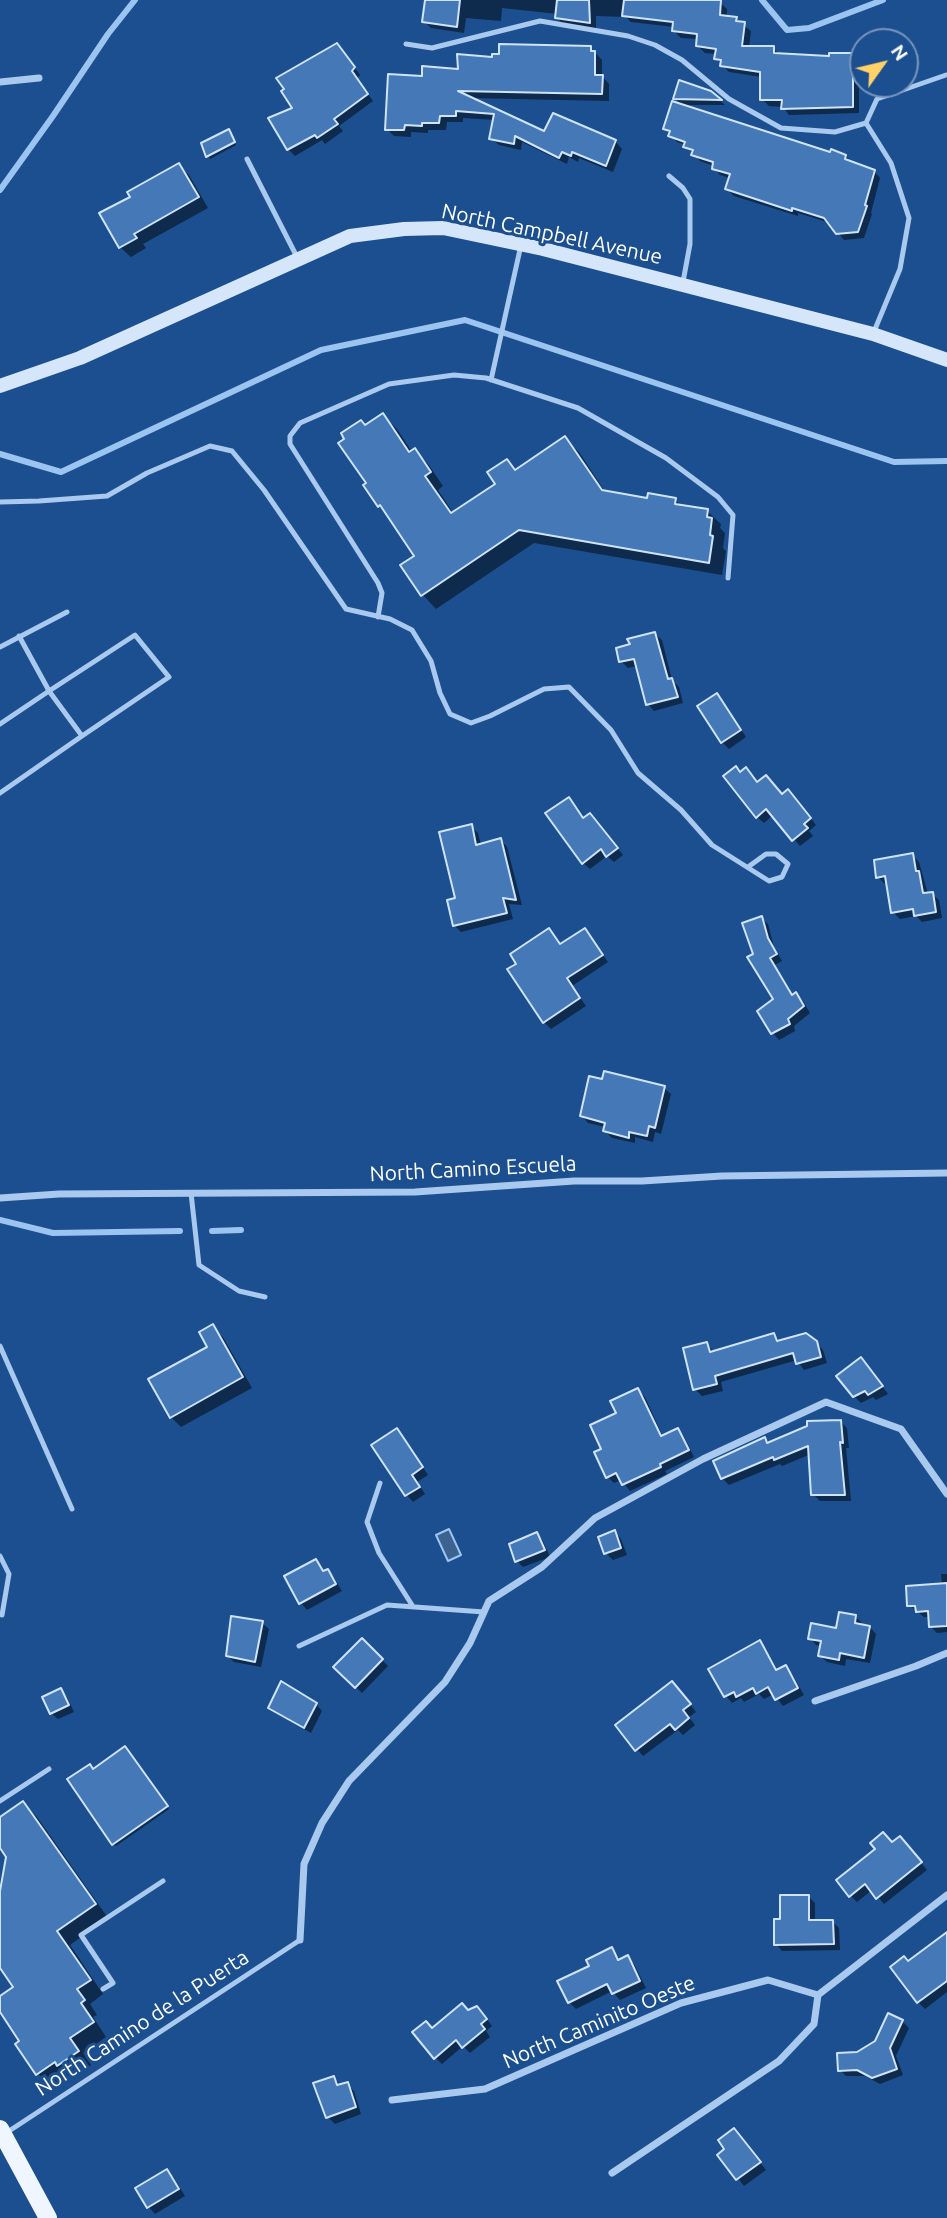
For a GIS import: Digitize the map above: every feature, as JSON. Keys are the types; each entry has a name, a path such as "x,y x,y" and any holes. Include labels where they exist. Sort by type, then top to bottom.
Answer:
{"main road":[{"name":"North Campbell Avenue","path":"0,386 80,358 349,236 404,229 443,228 522,245 873,334 947,360"},
{"path":"2,2132 48,2218"}],"street":[{"path":"0,82 39,78"},
{"name":"North Camino Escuela","path":"0,1198 59,1194 415,1192 574,1181 947,1173"},
{"path":"300,1941 303,1864 322,1823 349,1781 446,1682 470,1643 489,1601 542,1567 595,1518 703,1459 826,1402 901,1429 947,1493"},
{"path":"815,1701 947,1653"},
{"path":"612,2173 779,2061 814,2024 818,1995 947,1895"},
{"name":"North Caminito Oeste","path":"392,2100 485,2088 681,2003 768,1980 818,1995"}],"lane":[{"path":"406,44 432,48 540,21 628,36 682,60 729,99 780,128 835,132 866,123 877,99 946,75"},
{"path":"866,123 891,163 909,218 900,269 873,334"},
{"path":"247,159 298,259"},
{"path":"669,176 683,188 690,199 690,244 683,285"},
{"path":"491,380 522,245"},
{"path":"378,617 382,593 379,583 290,444 290,436 300,423 389,384 454,375 491,380 578,408 666,458 718,497 733,515 728,578"},
{"path":"0,503 107,496 147,473 210,446 232,450 264,490 346,609 390,619 412,630 431,661 440,693 450,714 471,723 544,689 569,687 611,730 638,773 681,810 712,845 769,881 782,877 788,864 776,854 766,854 748,867"},
{"path":"0,647 67,612"},
{"path":"0,724 135,635 169,677 0,793"},
{"path":"19,636 49,691 82,736"},
{"path":"191,1193 199,1265 239,1291 265,1297"},
{"path":"0,1346 72,1509"},
{"path":"380,1483 366,1522 379,1553 412,1605"},
{"path":"0,1556 9,1574 2,1615"},
{"path":"299,1646 387,1605 484,1612"},
{"path":"0,1801 49,1769"},
{"path":"103,1989 113,1983 81,1935 163,1881"},
{"name":"North Camino de la Puerta","path":"2,2132 300,1941"}],"water":[{"path":"449,1529 461,1555 448,1561 436,1535"}],"building":[{"path":"425,0 460,0 457,27 422,22"},
{"path":"557,0 589,0 590,23 555,18"},
{"path":"624,0 721,0 720,15 737,17 736,21 745,22 742,46 774,46 774,53 829,56 829,53 849,53 849,98 853,98 853,107 781,109 782,100 760,100 760,72 720,66 721,60 714,59 716,49 696,46 697,34 672,31 673,22 622,16"},
{"path":"337,43 355,67 352,71 368,94 334,119 338,124 317,138 315,135 287,150 268,118 292,108 276,78"},
{"path":"499,44 591,46 591,51 595,51 595,75 603,75 602,94 458,91 544,131 553,113 616,140 606,166 572,152 571,156 562,152 559,158 515,136 514,144 489,139 494,114 456,111 456,116 440,116 439,123 405,125 404,130 385,130 388,74 422,76 422,66 458,69 457,54 492,57 492,54 499,54"},
{"path":"679,80 711,91 722,100 673,99"},
{"path":"672,101 830,152 831,149 846,155 845,159 875,170 858,232 836,234 824,218 792,208 792,211 725,189 730,174 712,169 713,162 691,155 693,150 683,147 685,142 668,136 670,131 663,129"},
{"path":"229,129 235,142 206,157 201,143"},
{"path":"179,163 199,197 134,234 137,238 119,248 99,213 130,197 127,192"},
{"path":"383,413 409,452 415,448 431,472 425,476 451,513 495,484 487,472 507,459 515,470 565,436 602,490 647,498 648,493 676,498 675,504 708,509 707,517 712,518 710,535 713,536 709,563 519,530 421,596 400,565 414,556 380,505 378,507 363,485 366,483 338,443 344,439 341,433 361,420 365,425"},
{"path":"655,632 668,679 672,678 678,697 646,705 634,659 619,662 616,648 630,644 627,639"},
{"path":"717,693 741,730 721,743 697,706"},
{"path":"736,766 740,772 746,767 757,782 766,775 782,794 788,789 811,818 804,824 808,828 792,841 766,809 756,818 723,776"},
{"path":"569,797 583,818 590,813 618,848 606,857 601,849 582,864 545,813"},
{"path":"472,824 476,845 501,838 516,900 503,898 507,913 453,926 447,900 455,898 439,832"},
{"path":"913,853 923,893 933,892 936,912 914,916 913,909 891,913 885,876 876,878 874,860"},
{"path":"762,916 768,938 777,954 770,958 792,995 796,992 804,1006 788,1019 790,1024 771,1034 757,1011 773,999 747,957 753,954 742,923"},
{"path":"549,928 560,944 585,928 603,955 567,978 580,998 543,1023 507,969 516,964 510,954"},
{"path":"604,1071 665,1086 655,1128 649,1126 647,1136 629,1132 629,1138 603,1131 605,1123 580,1116 589,1076 602,1079"},
{"path":"213,1324 243,1377 170,1418 148,1379 207,1347 199,1332"},
{"path":"774,1333 777,1341 806,1333 817,1341 821,1357 796,1364 793,1353 715,1376 717,1384 693,1390 683,1348 707,1342 710,1352"},
{"path":"861,1357 883,1386 868,1395 865,1391 853,1397 836,1376"},
{"path":"638,1388 661,1436 678,1428 689,1450 660,1464 661,1467 622,1485 616,1473 606,1478 594,1452 601,1449 590,1425 616,1413 610,1401"},
{"path":"841,1420 843,1443 840,1442 845,1495 811,1495 808,1446 774,1460 773,1457 721,1479 713,1461 765,1437 767,1443 807,1426 807,1421"},
{"path":"397,1428 423,1467 412,1475 420,1487 405,1496 371,1445"},
{"path":"615,1530 621,1548 604,1554 598,1537"},
{"path":"537,1532 545,1550 515,1562 509,1544"},
{"path":"316,1559 323,1571 328,1569 336,1584 299,1604 284,1576"},
{"path":"947,1583 947,1626 929,1627 928,1611 916,1612 915,1606 907,1606 906,1586"},
{"path":"839,1612 856,1615 855,1623 870,1626 864,1658 840,1653 839,1660 818,1656 821,1641 808,1639 811,1623 836,1628"},
{"path":"231,1616 263,1621 255,1662 226,1656"},
{"path":"362,1638 383,1659 355,1688 333,1667"},
{"path":"760,1640 776,1670 786,1665 798,1688 775,1700 768,1687 756,1694 753,1688 736,1697 734,1692 724,1697 708,1669"},
{"path":"281,1681 317,1703 304,1728 268,1708"},
{"path":"672,1681 691,1704 683,1710 689,1718 675,1730 670,1724 635,1751 615,1725"},
{"path":"61,1688 69,1705 50,1714 42,1697"},
{"path":"125,1746 168,1806 112,1845 67,1779 90,1764 93,1769"},
{"path":"23,1801 96,1904 57,1931 91,1980 77,1989 85,2000 81,2003 94,2022 70,2038 79,2051 57,2066 55,2062 36,2075 15,2044 19,2041 0,2012 0,1996 13,1987 0,1968 0,1891 6,1857 0,1848 0,1817"},
{"path":"883,1832 892,1842 900,1836 922,1862 876,1899 865,1884 849,1897 836,1880 875,1849 870,1843"},
{"path":"780,1895 809,1895 809,1920 833,1920 834,1944 774,1945 774,1919 780,1919"},
{"path":"947,1932 947,1981 917,2003 890,1967 904,1956 908,1961"},
{"path":"612,1947 618,1960 628,1955 640,1981 612,1994 607,1984 568,2003 557,1981 589,1966 586,1960"},
{"path":"462,2003 468,2010 477,2006 487,2019 481,2024 485,2029 462,2048 456,2040 434,2059 412,2032 426,2021 432,2028"},
{"path":"888,2013 903,2020 890,2048 897,2069 872,2078 857,2070 838,2071 837,2053 857,2052 875,2041"},
{"path":"334,2076 337,2085 348,2082 356,2107 326,2118 313,2083"},
{"path":"734,2128 761,2162 736,2180 717,2155 724,2149 718,2140"},
{"path":"167,2169 179,2189 147,2208 135,2188"}],"waterway":[{"path":"0,190 108,34 135,0"},
{"path":"762,0 787,30 809,28 883,0"},
{"path":"0,454 61,472 321,350 465,320 894,462 947,461"},
{"path":"0,1220 53,1233 180,1231"},
{"path":"212,1231 241,1230"}]}
